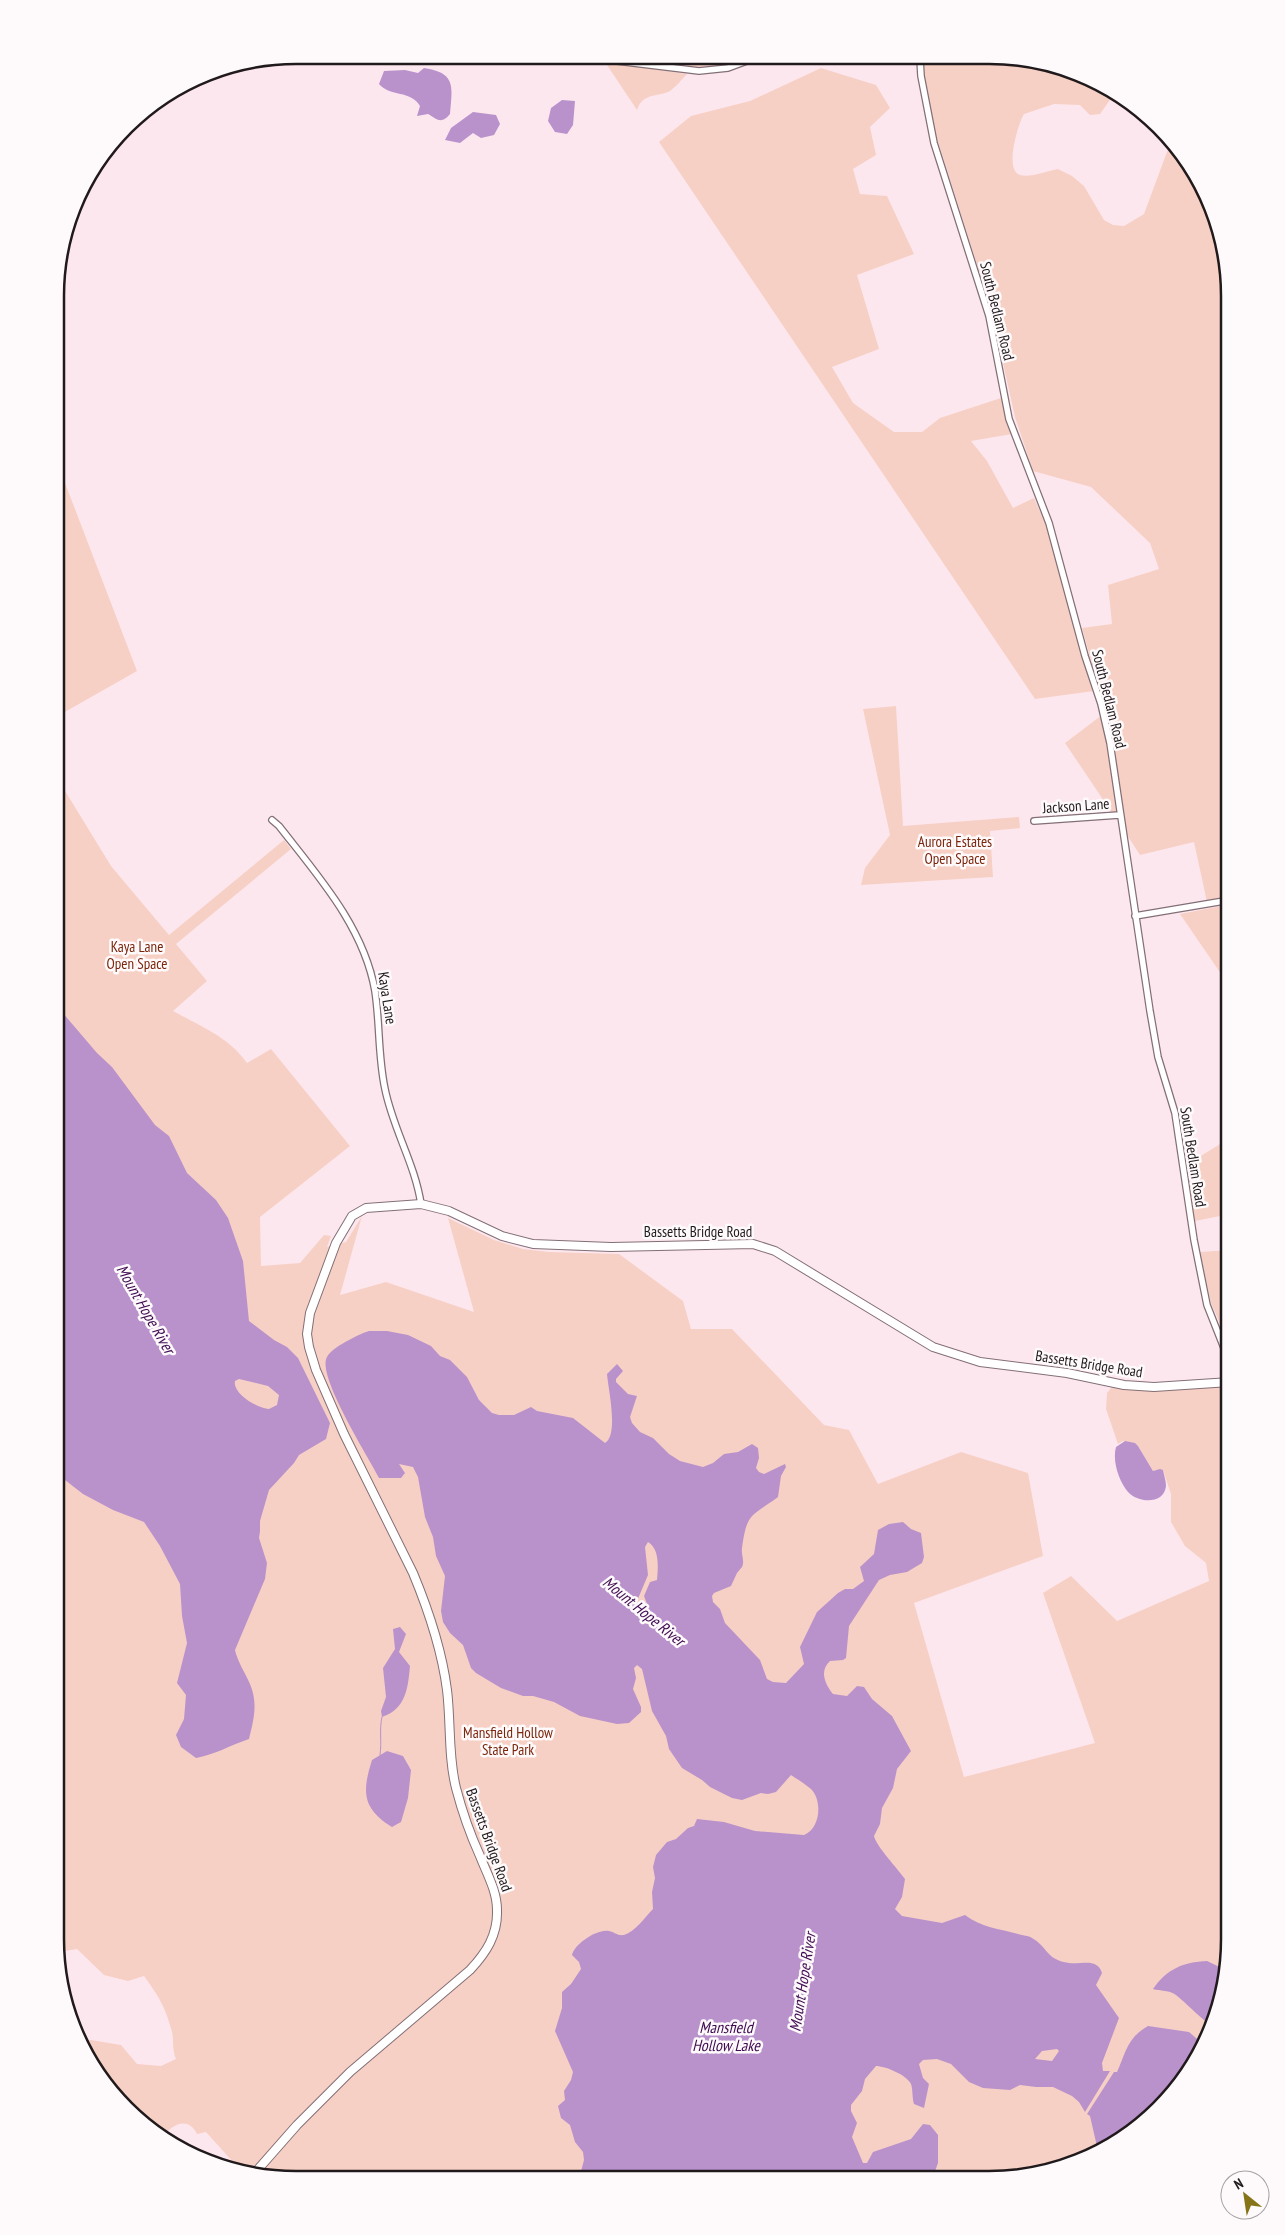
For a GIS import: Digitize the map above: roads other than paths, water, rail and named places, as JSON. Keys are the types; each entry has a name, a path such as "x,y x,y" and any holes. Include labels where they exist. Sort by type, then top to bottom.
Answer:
{"street":[{"path":"640,64 699,71 728,68 739,64"},
{"name":"South Bedlam Road","path":"920,64 934,142 989,316 1009,419 1049,523 1101,704 1110,743 1119,815 1158,1057 1175,1113 1193,1233 1207,1305 1221,1340"},
{"name":"Jackson Lane","path":"1034,821 1119,815"},
{"name":"Kaya Lane","path":"272,820 280,826 338,904 354,930 368,963 379,1023 381,1063 385,1090 414,1174 421,1204"},
{"path":"1135,916 1221,902"},
{"name":"Bassetts Bridge Road","path":"259,2168 297,2125 350,2072 470,1970 486,1951 492,1940 497,1921 494,1888 471,1835 455,1787 450,1750 447,1687 426,1607 413,1573 344,1434 310,1353 307,1334 310,1313 336,1243 344,1226 352,1216 366,1208 421,1204 449,1211 502,1236 533,1244 611,1247 753,1244 775,1251 933,1346 980,1362 1067,1373 1124,1385 1154,1387 1221,1383"}],"water":[{"path":"424,68 435,70 442,74 450,83 450,114 444,119 439,120 428,114 417,116 420,106 416,101 406,95 389,91 379,84 384,71 405,70 418,73"},
{"path":"562,100 575,101 573,125 567,134 555,132 548,121 551,108"},
{"path":"473,112 496,115 500,124 494,135 481,138 473,133 460,143 445,140 451,128"},
{"name":"Mount Hope River","path":"64,1014 97,1053 112,1067 155,1125 169,1136 187,1173 216,1200 228,1218 243,1261 249,1321 274,1340 287,1347 298,1358 330,1423 326,1439 299,1455 269,1490 260,1521 259,1538 267,1563 265,1579 235,1650 250,1684 255,1704 249,1739 196,1758 181,1747 176,1735 184,1719 186,1695 177,1683 187,1643 182,1616 180,1584 160,1546 144,1522 113,1510 83,1494 65,1480","holes":["239,1379 268,1386 279,1395 277,1405 269,1409 264,1408 247,1400 235,1386 235,1381"]},
{"name":"Mansfield Hollow Lake","path":"369,1331 387,1331 408,1335 431,1346 440,1356 450,1360 467,1377 479,1400 492,1413 514,1415 531,1407 537,1411 573,1418 605,1443 609,1438 612,1421 607,1374 617,1364 623,1371 616,1379 616,1382 628,1394 637,1396 630,1417 632,1423 640,1432 653,1438 669,1454 680,1461 703,1467 713,1463 724,1454 738,1452 752,1444 758,1448 759,1458 756,1468 759,1472 764,1474 785,1464 786,1467 781,1476 778,1497 756,1512 748,1521 742,1548 742,1567 731,1586 714,1593 712,1596 713,1602 720,1609 725,1623 760,1660 767,1679 773,1682 786,1683 804,1664 800,1647 817,1612 838,1593 845,1589 853,1589 864,1581 860,1567 874,1554 878,1530 889,1524 903,1522 911,1529 921,1533 924,1557 922,1563 907,1572 890,1575 879,1580 849,1626 846,1658 830,1661 825,1669 824,1678 833,1694 847,1696 857,1686 864,1687 872,1699 892,1716 911,1751 897,1769 893,1788 882,1808 880,1824 874,1836 905,1879 902,1897 895,1909 902,1916 942,1923 965,1915 984,1925 1030,1937 1051,1956 1061,1961 1093,1963 1100,1968 1102,1973 1096,1985 1119,2018 1102,2063 1103,2071 1110,2071 1085,2112 1079,2102 1072,2096 1053,2087 1020,2085 1010,2090 983,2088 969,2082 951,2064 937,2059 923,2060 919,2064 923,2078 929,2084 924,2108 914,2104 911,2084 905,2077 890,2069 876,2066 865,2079 862,2091 851,2105 851,2111 857,2123 852,2137 863,2163 867,2163 873,2152 911,2139 923,2124 930,2125 938,2135 938,2163 935,2171 581,2171 584,2160 583,2152 575,2142 570,2125 561,2118 558,2106 565,2100 564,2091 571,2080 573,2072 555,2031 562,2008 562,1992 571,1984 581,1969 579,1962 572,1955 577,1946 593,1934 609,1931 624,1935 640,1924 653,1909 652,1892 655,1878 653,1867 656,1855 667,1842 676,1839 688,1828 694,1826 697,1819 724,1822 755,1831 804,1835 814,1827 818,1814 817,1800 811,1789 791,1775 776,1792 761,1793 742,1800 732,1798 710,1787 682,1768 669,1749 666,1736 652,1711 642,1669 637,1665 634,1668 636,1678 633,1689 641,1707 641,1712 629,1723 617,1724 580,1716 554,1702 533,1696 523,1696 501,1688 476,1673 471,1668 463,1645 450,1633 443,1622 441,1611 445,1576 436,1556 433,1537 425,1517 418,1477 413,1467 399,1464 405,1473 401,1478 379,1478 345,1417 329,1381 326,1367 327,1357 346,1342","holes":["648,1542 655,1549 658,1565 657,1580 650,1582 644,1596 647,1604 644,1606 637,1601 648,1575 645,1547","1057,2049 1059,2051 1052,2061 1035,2059 1042,2051"]},
{"path":"1125,1441 1135,1443 1138,1446 1153,1471 1163,1470 1166,1486 1161,1496 1156,1499 1144,1500 1132,1496 1119,1477 1115,1458 1116,1447"},
{"path":"400,1627 406,1634 399,1652 410,1666 407,1690 396,1709 382,1717 381,1711 386,1697 383,1668 395,1649 393,1629"},
{"path":"387,1751 403,1756 411,1770 408,1798 401,1822 392,1827 382,1820 370,1806 366,1790 372,1760"},
{"path":"1207,1961 1219,1967 1217,1985 1206,2021 1174,1993 1153,1989 1164,1976 1176,1968 1190,1963"},
{"path":"1148,2026 1189,2032 1198,2040 1190,2056 1164,2092 1131,2123 1097,2145 1090,2116 1087,2114 1114,2072 1117,2072 1131,2041"}],"waterway":[{"path":"380,1755 382,1717"}],"park label":[{"name":"Aurora Estates Open Space","path":"955,850"},
{"name":"Kaya Lane Open Space","path":"137,956"},
{"name":"Mansfield Hollow State Park","path":"508,1742"}]}
